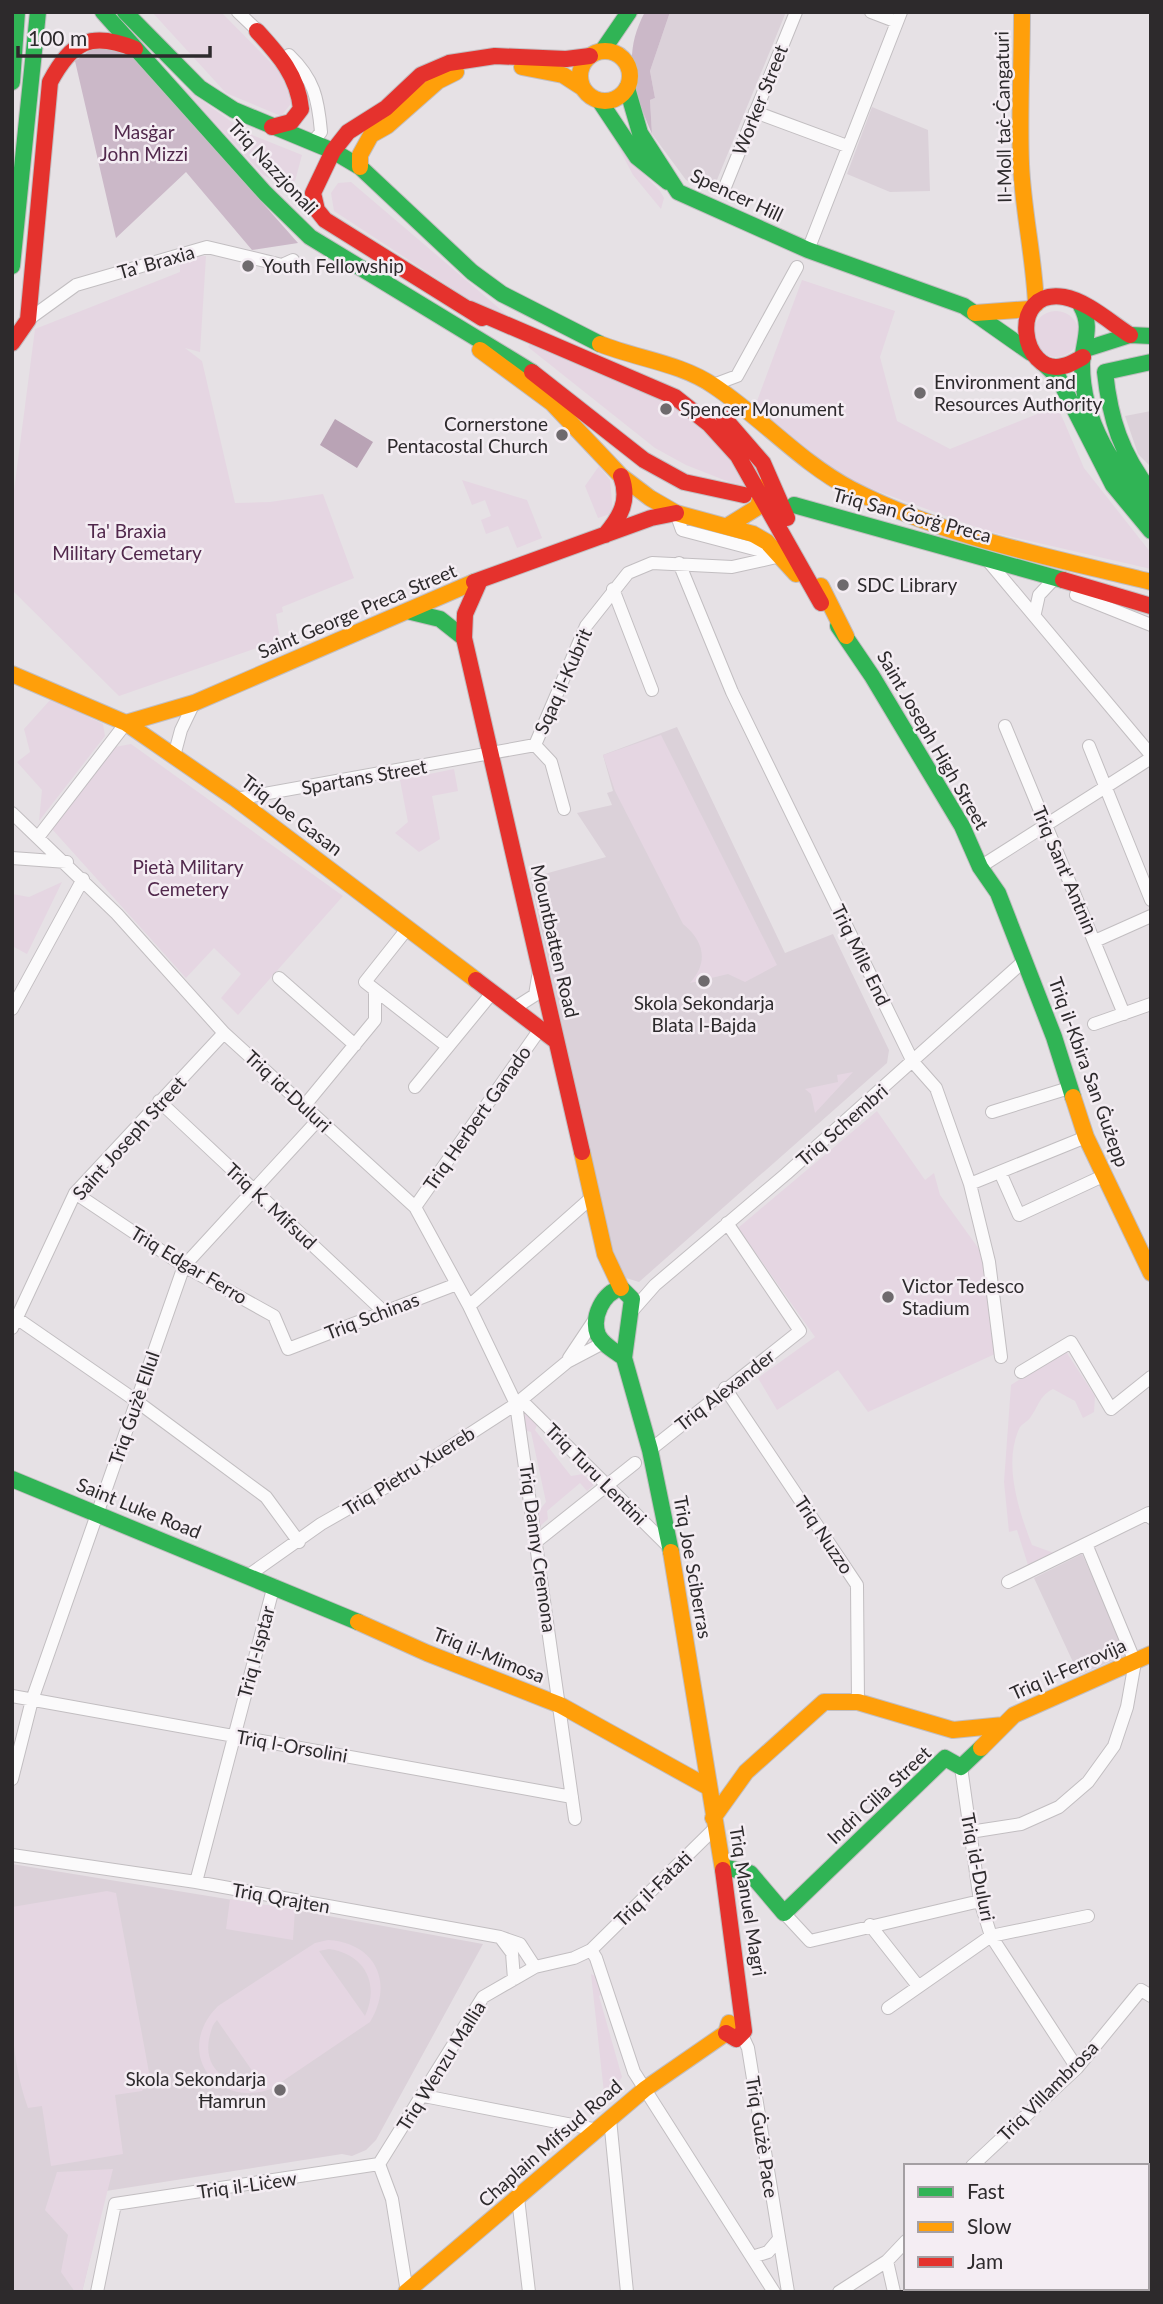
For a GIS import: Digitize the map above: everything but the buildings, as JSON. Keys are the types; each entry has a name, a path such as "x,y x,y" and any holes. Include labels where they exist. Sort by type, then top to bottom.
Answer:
{"main road":[{"path":"12,82 17,12"},
{"path":"12,110 27,12"},
{"path":"12,266 38,12"},
{"name":"Triq Nazzjonali","path":"103,12 265,193 310,237 523,365 644,460 684,482 744,495"},
{"name":"Triq Nazzjonali","path":"125,12 200,88 234,110 272,127 311,161 333,150 360,166"},
{"name":"Il-Moll taċ-Ċangaturi","path":"1023,12 1021,163 1024,206 1034,262 1033,306"},
{"path":"583,88 582,67 628,14"},
{"path":"601,103 618,98 627,88 631,74 621,56 628,14"},
{"path":"257,31 287,64 301,93 301,109 291,122 272,127"},
{"path":"12,343 28,320 50,82 64,55 85,41 115,40 139,51"},
{"path":"360,166 360,155 371,135 387,126 438,80 462,69 560,60 596,53 621,56"},
{"path":"311,161 333,150 346,132 380,113 410,83 438,68 474,56 535,62 563,75 601,103 627,146 646,170 671,184"},
{"name":"Spencer Hill","path":"627,88 640,134 678,192 710,209 808,250 975,313"},
{"path":"311,161 322,172 340,163 360,166 472,272 502,294 560,326 634,358 701,399 726,419 763,463 796,540 846,636"},
{"path":"311,161 305,193 309,206 325,220 470,309 529,353 586,403 623,443"},
{"path":"1034,262 1048,281 1075,302 1130,335"},
{"path":"975,313 1033,306 1051,296 1075,302 1089,324 1084,353 1086,398 1101,443 1122,477 1151,510"},
{"path":"1031,353 1024,333 1033,306"},
{"path":"470,309 675,397 726,440 821,603"},
{"path":"975,313 1031,353 1058,377 1113,485 1151,531"},
{"name":"Triq Nazzjonali","path":"440,316 464,338 552,403 621,476 676,513"},
{"path":"1044,364 1062,367 1084,353 1130,335 1151,336"},
{"path":"634,358 657,360 713,385 818,468 878,502 986,542 1151,582"},
{"path":"1151,362 1105,372 1115,441 1132,469 1151,492"},
{"path":"726,419 760,471 762,499 750,516 729,525"},
{"path":"604,535 622,514 626,498 621,476"},
{"name":"Triq San Ġorġ Preca","path":"794,505 1020,566 1052,581 1151,606"},
{"name":"Saint Joseph High Street","path":"676,513 729,525 760,538 781,556 821,603 846,636 962,826 980,866 998,893 1025,960"},
{"name":"Saint George Preca Street","path":"126,723 194,704 480,580 604,535 676,513"},
{"name":"Mountbatten Road","path":"480,580 464,614 464,638 604,1254 618,1292"},
{"path":"411,612 432,614 449,624 464,638"},
{"name":"Triq Joe Gasan","path":"12,664 32,680"},
{"name":"Triq Joe Gasan","path":"12,674 32,680 126,723 236,799 556,1041"},
{"name":"Triq il-Kbira San Ġużepp","path":"1025,960 1086,1137 1150,1268"},
{"path":"618,1292 632,1299 633,1310 626,1334 624,1358 598,1336 595,1320 618,1292"},
{"path":"604,1342 619,1341 626,1334"},
{"name":"Triq Joe Sciberras","path":"624,1358 650,1450 670,1548 708,1787"},
{"name":"Saint Luke Road","path":"12,1479 249,1575"},
{"name":"Triq il-Mimosa","path":"249,1575 427,1653 560,1705 708,1787"},
{"name":"Triq il-Ferrovija","path":"1004,1725 1014,1715 1065,1690 1151,1654"},
{"path":"714,1823 746,1772 824,1702 858,1702 953,1730 1004,1725"},
{"name":"Indrì Cilia Street","path":"784,1913 945,1758 961,1768 1004,1725"},
{"path":"945,1758 943,1747 953,1730"},
{"name":"Triq Manuel Magri","path":"708,1787 737,1960 737,2030"},
{"path":"723,1867 750,1873 784,1913"},
{"name":"Chaplain Mifsud Road","path":"406,2292 645,2089 737,2030"}],"street":[{"path":"237,12 305,71 318,100 321,132 311,161"},
{"name":"Worker Street","path":"725,187 796,12"},
{"path":"808,250 899,17 871,12"},
{"path":"755,112 848,146"},
{"name":"Ta' Braxia","path":"28,320 76,285 207,247 282,265 293,260"},
{"path":"713,385 737,376 797,267"},
{"path":"676,513 682,530 781,556"},
{"name":"Sqaq il-Kubrit","path":"491,755 535,745 586,626 628,573 652,563 732,567 781,556"},
{"path":"980,866 1047,826 1151,757 1035,613 997,568 982,556"},
{"name":"Triq Mile End","path":"679,564 732,692 913,1062 936,1088 970,1184 989,1262 1001,1357"},
{"path":"1035,613 1039,594 1052,581 1151,625"},
{"path":"613,589 652,690"},
{"path":"174,756 181,730 194,704"},
{"path":"38,836 126,723"},
{"name":"Triq Sant' Antnin","path":"1005,726 1124,1014"},
{"path":"535,745 551,762 564,809"},
{"path":"1089,746 1151,900"},
{"name":"Spartans Street","path":"236,799 491,755"},
{"name":"Triq id-Duluri","path":"12,813 67,862 224,1033 415,1207 518,1402"},
{"path":"12,858 67,862"},
{"path":"12,1009 83,879"},
{"path":"1095,941 1151,916"},
{"path":"305,1105 375,1020 370,986 407,929"},
{"name":"Triq Schembri","path":"633,1310 655,1285 913,1062 1025,960"},
{"path":"513,1009 536,995 540,970"},
{"path":"279,978 355,1045"},
{"path":"370,986 447,1046"},
{"path":"415,1087 492,993"},
{"path":"1094,1024 1151,1004"},
{"name":"Triq Herbert Ganado","path":"415,1207 540,1029"},
{"name":"Saint Joseph Street","path":"14,1320 75,1192 224,1033"},
{"path":"992,1112 1069,1088"},
{"name":"Triq K. Mifsud","path":"159,1101 383,1311"},
{"name":"Triq Ġużè Ellul","path":"12,1779 32,1700 184,1266 318,1120"},
{"path":"970,1184 1086,1137"},
{"path":"1000,1172 1019,1215 1103,1176"},
{"name":"Triq Edgar Ferro","path":"75,1192 184,1266 274,1316 288,1349"},
{"path":"469,1306 591,1198"},
{"name":"Triq Alexander","path":"650,1450 800,1331 727,1223"},
{"name":"Triq Schinas","path":"288,1349 457,1284"},
{"name":"Triq Schembri","path":"618,1292 655,1285"},
{"path":"14,1320 135,1400 266,1497 299,1542"},
{"name":"Triq Pietru Xuereb","path":"567,1362 595,1320"},
{"name":"Triq Pietru Xuereb","path":"249,1575 321,1524 405,1476 518,1402 567,1362 604,1342"},
{"path":"1021,1372 1071,1342 1111,1409 1151,1377"},
{"name":"Triq Nuzzo","path":"725,1388 857,1585 858,1702"},
{"name":"Triq Turu Lentini","path":"518,1402 670,1548"},
{"name":"Triq Danny Cremona","path":"518,1402 575,1818"},
{"path":"537,1541 635,1463"},
{"path":"1008,1582 1150,1516"},
{"path":"970,1832 1021,1824 1059,1807 1088,1782 1114,1746 1127,1707 1135,1662 1086,1544"},
{"name":"Triq l-Isptar","path":"196,1882 274,1585"},
{"name":"Triq l-Orsolini","path":"12,1696 572,1797"},
{"name":"Triq id-Duluri","path":"961,1768 981,1901 991,1936 1077,2068"},
{"name":"Triq il-Fatati","path":"591,1950 714,1823"},
{"name":"Triq Qrajten","path":"12,1855 196,1882 500,1937 520,1944 535,1967"},
{"path":"784,1913 810,1941 981,1901"},
{"path":"888,2008 991,1936 1088,1916"},
{"path":"870,1925 918,1986"},
{"path":"500,1937 512,1953 514,1979"},
{"path":"591,1950 634,2072 775,2292"},
{"name":"Triq Wenzu Mallia","path":"379,2164 424,2096 483,1997 535,1967 574,1958 591,1950"},
{"name":"Triq Villambrosa","path":"977,2164 1077,2068 1142,1990 1151,1996"},
{"name":"Triq Ġużè Pace","path":"737,2030 748,2048 788,2292"},
{"path":"424,2096 604,2124 627,2292"},
{"path":"379,2164 392,2199 406,2292"},
{"name":"Triq il-Liċew","path":"97,2292 115,2204 379,2164"},
{"path":"518,2198 529,2292"},
{"path":"752,2257 768,2252 779,2239"},
{"path":"839,2292 887,2261 904,2243"},
{"path":"887,2261 894,2292"}],"shaded area":[{"path":"670,12 786,12 712,192 686,180 652,134 650,100 655,98 650,71"},
{"path":"872,107 928,130 930,191 890,192 847,174"},
{"path":"1151,411 1151,467 1138,454 1125,416"},
{"path":"335,419 373,442 357,468 320,445"},
{"name":"Skola Sekondarja Blata l-Bajda","path":"677,727 785,953 833,934 889,1050 887,1063 639,1282 616,1275 530,878 606,857 577,813 612,805 607,793 613,791 603,755"},
{"path":"1082,1554 1128,1654 1079,1675 1034,1578"},
{"path":"12,1864 483,1944 376,2140 366,2150 352,2156 342,2154 106,2191 82,2292 12,2292"}],"green space":[{"path":"152,12 221,12 279,71 294,100 281,116 226,93"},
{"path":"645,12 670,12 650,71 655,98 650,100 652,134 636,88 632,59 633,44"},
{"name":"Masġar John Mizzi","path":"96,46 126,49 298,243 252,250 186,172 116,238 75,61"},
{"path":"178,83 247,133 302,155 295,181 280,183 263,175"},
{"path":"612,135 624,154 660,191 664,198 661,209 633,175"},
{"path":"351,182 507,315 502,321 334,211 331,193 338,183"},
{"name":"Ta' Braxia Military Cemetary","path":"206,256 200,352 185,348 202,361 235,503 270,502 323,494 354,578 282,607 283,612 276,614 280,640 119,696 12,590 12,506 35,329 180,272 180,257"},
{"path":"802,280 895,311 880,357 897,421 950,449 1040,413 1059,410 1084,468 1151,553 1151,569 987,531 866,487 829,470 754,409"},
{"path":"1056,311 1072,318 1079,334 1072,350 1056,357 1040,350 1033,334 1040,318"},
{"path":"530,344 662,397 726,450 747,489 686,465 655,448 528,347"},
{"path":"599,466 610,480 613,513 598,518 585,486"},
{"path":"462,480 527,500 542,538 517,548 508,526 486,534 481,520 491,516 485,500 472,505"},
{"path":"51,699 103,724 105,736 39,821 42,790 17,762 30,752 24,729"},
{"path":"661,735 777,965 745,982 728,974 690,983 700,967 702,952 696,937 683,924 615,791 603,755"},
{"name":"Pietà Military Cemetery","path":"131,744 343,896 238,1015 221,998 241,974 214,948 186,978 52,829 115,747"},
{"path":"454,769 458,791 432,796 440,839 419,852 395,833 408,822 400,780"},
{"path":"62,882 27,954 14,947 12,894 29,897"},
{"path":"853,1072 815,1113 811,1094 805,1089 838,1082 837,1075"},
{"name":"Victor Tedesco Stadium","path":"877,1111 925,1180 934,1173 940,1195 984,1256 995,1354 868,1412 838,1370 777,1410 758,1378 815,1337 738,1228"},
{"path":"1065,1350 1095,1396 1094,1412 1083,1418 1075,1401 1053,1389 1042,1398 1030,1418 1019,1429 1012,1458 1022,1518 1032,1545 1054,1553 1028,1565 1017,1530 1009,1532 1004,1482 1011,1385"},
{"path":"525,1412 537,1425 535,1430 571,1476 583,1474 594,1485 587,1491 580,1483 547,1511 548,1519 539,1527 537,1513 546,1502 531,1432 523,1430 521,1413"},
{"path":"107,1891 116,1893 150,2078 142,2091 115,2095 123,2154 51,2166 42,2106 28,2108 16,2059 11,2009 12,1907"},
{"path":"230,1899 295,1910 293,1940 226,1929"},
{"path":"328,1940 345,1943 369,1957 380,1980 377,2007 370,2022 271,2089 250,2093 232,2091 217,2083 206,2071 200,2057 200,2040 205,2023 218,2006 315,1943","holes":["329,1949 352,1957 366,1972 371,1993 365,2016 319,1951","217,2020 262,2085 261,2086 231,2081 215,2069 208,2051 211,2031"]},
{"path":"591,1974 599,1978 605,1992 599,1996 622,2077 605,2102"},
{"path":"113,2169 82,2292 75,2292 61,2272 68,2235 45,2210 57,2172"}],"traffic: fast":[{"path":"12,82 17,12"},
{"path":"12,266 38,12"},
{"path":"103,12 265,193 310,237 532,372"},
{"path":"125,12 200,88 234,110 333,151 360,167 472,272 502,294 600,344"},
{"path":"603,50 629,12"},
{"path":"627,88 640,133 678,192 808,250 964,306 1031,353"},
{"path":"601,103 637,157 668,182"},
{"path":"1081,306 1087,328 1082,364 1083,385 1094,425 1113,461 1151,510"},
{"path":"1086,349 1130,335 1151,336"},
{"path":"1151,362 1105,372 1110,405 1119,435 1132,464 1151,492"},
{"path":"1044,364 1058,377 1113,485 1151,531"},
{"path":"794,505 1063,580"},
{"path":"411,612 440,619 464,638"},
{"path":"838,626 872,676 962,826 980,867 998,893 1054,1037 1073,1097"},
{"path":"624,1358 603,1342 596,1328 597,1314 604,1300 621,1288 632,1299 624,1358 650,1450 671,1552"},
{"path":"12,1479 358,1622"},
{"path":"723,1867 750,1873 784,1913 945,1758 961,1767 981,1748"},
{"path":"1149,2264 1151,2256"}],"traffic: slow":[{"path":"1022,12 1021,164 1036,304"},
{"path":"605,51 623,58 630,76 623,94 605,101 587,94 580,76 587,58 605,51"},
{"path":"522,67 563,75 583,88"},
{"path":"360,167 360,155 371,135 387,126 438,81 456,72"},
{"path":"975,313 1030,309"},
{"path":"600,344 701,378 732,399 832,478 886,506 998,544 1151,582"},
{"path":"480,350 552,403 621,476 650,498 676,513 753,534 767,542 796,574"},
{"path":"729,525 758,507 763,487"},
{"path":"126,723 194,703 474,582"},
{"path":"821,586 846,636"},
{"path":"12,674 126,723 236,799 476,980"},
{"path":"1073,1097 1086,1137 1151,1273"},
{"path":"582,1152 605,1254 621,1288"},
{"path":"671,1552 723,1870"},
{"path":"358,1622 427,1653 560,1705 708,1787"},
{"path":"981,1748 1014,1715 1151,1654"},
{"path":"713,1818 746,1772 824,1702 858,1702 953,1730 1004,1725"},
{"path":"406,2292 645,2089 726,2033 729,2023"}],"traffic: jam":[{"path":"257,31 292,76 301,109 291,122 272,127"},
{"path":"12,343 28,320 50,82 66,57 84,43 106,41 135,49"},
{"path":"333,151 348,132 386,108 421,75 449,63 495,56 566,59 590,56"},
{"path":"333,151 313,193 317,210 325,220 482,318"},
{"path":"1083,357 1063,366 1049,366 1037,359 1026,332 1028,318 1034,306 1046,298 1073,299 1130,335"},
{"path":"470,309 675,397 709,424 738,456 821,603"},
{"path":"532,372 644,460 684,482 744,495"},
{"path":"724,418 763,463 787,518"},
{"path":"605,535 616,521 624,500 621,476"},
{"path":"474,582 651,518 676,513"},
{"path":"480,580 465,614 464,638 582,1152"},
{"path":"1063,580 1151,606"},
{"path":"476,980 556,1041"},
{"path":"723,1870 744,2031 736,2039 726,2033"}],"place":[{"name":"Youth Fellowship","path":"248,266"},
{"name":"Environment and Resources Authority","path":"920,393"},
{"name":"Spencer Monument","path":"666,409"},
{"name":"Cornerstone Pentacostal Church","path":"562,435"},
{"name":"SDC Library","path":"843,585"},
{"name":"Skola Sekondarja Blata l-Bajda","path":"704,981"},
{"name":"Victor Tedesco Stadium","path":"888,1297"},
{"name":"Skola Sekondarja Ħamrun","path":"280,2090"}]}
